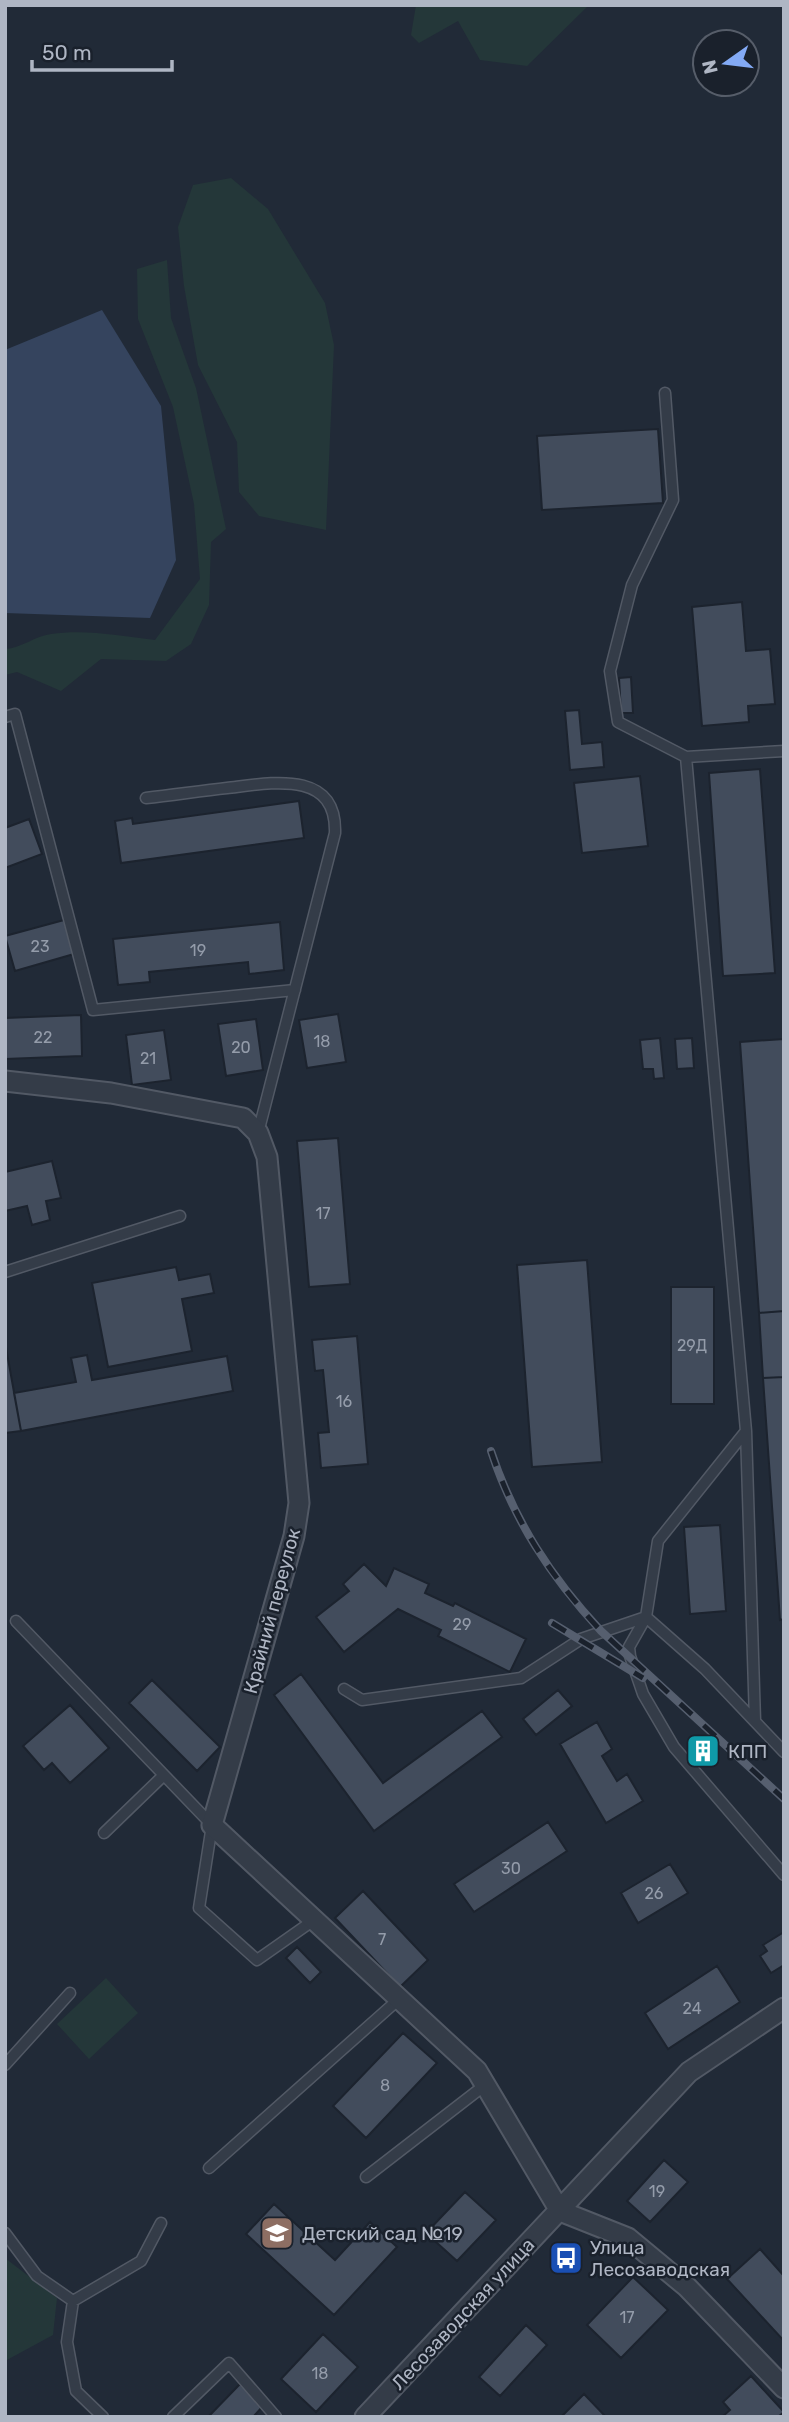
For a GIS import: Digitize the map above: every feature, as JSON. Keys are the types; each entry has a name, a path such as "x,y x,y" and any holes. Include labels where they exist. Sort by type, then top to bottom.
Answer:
{"street":[{"path":"5,1082 111,1093 243,1118 258,1133"},
{"name":"Крайний переулок","path":"212,1825 295,1536 299,1503 267,1157 258,1133"},
{"path":"212,1825 477,2071 560,2211 628,2238 687,2287 784,2388"},
{"name":"Лесозаводская улица","path":"365,2417 689,2073 784,2008"}],"lane":[{"path":"665,393 673,500 632,585 610,671 618,722 686,757 784,751"},
{"path":"5,718 15,714 93,1010 295,990"},
{"path":"686,757 746,1431 755,1721"},
{"path":"146,798 275,782 298,784 317,791 330,803 335,815 335,833 258,1133"},
{"path":"5,1272 180,1216"},
{"path":"746,1431 658,1541 646,1617 629,1647 638,1684 647,1703 683,1759 784,1875"},
{"path":"344,1689 362,1700 521,1678 581,1639 646,1617"},
{"path":"646,1617 705,1669 784,1752"},
{"path":"16,1621 212,1825 199,1908 257,1960 314,1920"},
{"path":"104,1833 164,1775"},
{"path":"5,2065 70,1993"},
{"path":"209,2168 400,1999"},
{"path":"366,2178 485,2085"},
{"path":"73,2301 141,2261 161,2223"},
{"path":"7,2239 37,2276 73,2301"},
{"path":"73,2301 67,2342 76,2391 103,2417"},
{"path":"173,2417 229,2363 276,2417"}],"shaded area":[{"path":"416,5 589,5 527,66 480,60 458,21 419,43 411,35"},
{"path":"231,178 268,209 325,303 334,345 326,530 259,516 239,492 237,442 198,365 184,286 178,227 193,185"},
{"path":"167,260 171,318 196,388 226,529 211,542 209,605 191,644 166,661 101,659 61,691 17,672 5,675 5,649 45,635 90,633 155,640 200,579 194,504 173,407 138,319 137,269"},
{"path":"106,1978 138,2013 89,2059 57,2024"},
{"path":"5,2258 57,2298 53,2335 5,2361"}],"water":[{"path":"102,310 161,406 176,560 150,618 5,613 5,350"}],"building":[{"path":"658,429 663,503 542,510 537,436"},
{"path":"742,602 746,651 770,649 775,704 748,706 749,722 702,726 692,607"},
{"path":"631,677 633,713 621,713 619,678"},
{"path":"579,710 582,744 602,742 604,767 570,770 565,711"},
{"path":"760,769 775,973 723,976 709,773"},
{"path":"640,776 648,846 582,853 574,783"},
{"path":"299,801 304,838 121,863 115,821 132,818 133,824"},
{"path":"29,819 42,854 5,868 5,828"},
{"path":"64,920 74,954 15,971 5,936"},
{"path":"280,922 284,970 249,974 248,962 149,972 150,982 118,985 113,939"},
{"path":"338,1014 346,1062 307,1068 299,1020"},
{"path":"81,1015 82,1056 5,1059 5,1018"},
{"path":"256,1019 263,1070 226,1076 218,1024"},
{"path":"164,1030 171,1080 132,1085 126,1035"},
{"path":"660,1038 664,1078 654,1079 653,1069 643,1069 640,1040"},
{"path":"692,1038 694,1068 677,1069 675,1039"},
{"path":"784,1039 784,1311 759,1313 740,1042"},
{"path":"338,1138 350,1284 309,1287 297,1141"},
{"path":"52,1161 61,1198 46,1201 50,1220 32,1225 27,1206 5,1211 5,1172"},
{"path":"587,1260 602,1462 532,1467 517,1265"},
{"path":"176,1267 179,1280 210,1274 214,1293 182,1299 192,1351 108,1367 92,1283"},
{"path":"671,1287 714,1287 714,1404 671,1404"},
{"path":"784,1311 784,1377 763,1378 759,1313"},
{"path":"357,1336 368,1464 321,1468 318,1433 329,1432 323,1370 315,1371 312,1340"},
{"path":"5,1342 21,1431 5,1433"},
{"path":"87,1355 92,1380 227,1356 233,1391 21,1431 14,1393 76,1382 71,1358"},
{"path":"784,1377 784,1619 780,1620 763,1378"},
{"path":"720,1525 726,1611 690,1614 684,1527"},
{"path":"364,1564 386,1586 394,1568 429,1584 425,1593 453,1606 455,1603 526,1639 510,1672 438,1636 441,1630 398,1609 344,1652 316,1617 349,1591 343,1584"},
{"path":"301,1674 383,1783 482,1711 502,1737 374,1831 274,1695"},
{"path":"152,1680 220,1747 197,1771 129,1703"},
{"path":"558,1690 572,1706 536,1735 523,1719"},
{"path":"70,1705 109,1748 70,1783 52,1763 44,1770 23,1746"},
{"path":"597,1722 612,1749 602,1756 617,1781 627,1774 643,1801 606,1823 560,1744"},
{"name":"КПП","path":"709,1741 715,1748 699,1762 691,1754"},
{"path":"548,1822 567,1851 474,1912 454,1884"},
{"path":"670,1864 688,1893 638,1923 621,1893"},
{"path":"363,1891 428,1960 400,1987 335,1918"},
{"path":"784,1932 784,1965 771,1973 760,1956 767,1951 763,1945"},
{"path":"297,1947 321,1972 310,1983 286,1958"},
{"path":"717,1966 740,2002 668,2049 645,2013"},
{"path":"403,2033 437,2063 366,2138 333,2106"},
{"path":"664,2160 688,2182 650,2222 627,2201"},
{"path":"465,2192 496,2220 457,2261 426,2233"},
{"path":"274,2204 335,2260 370,2222 397,2247 334,2315 246,2234"},
{"path":"760,2249 784,2276 784,2341 727,2279"},
{"path":"633,2277 668,2310 621,2358 587,2325"},
{"path":"526,2325 547,2345 500,2396 479,2377"},
{"path":"323,2334 358,2367 316,2412 281,2379"},
{"path":"751,2376 784,2412 778,2417 722,2417 730,2410 723,2402"},
{"path":"240,2384 263,2406 253,2417 212,2417 210,2415"},
{"path":"584,2394 606,2417 561,2417"}],"railway":[{"path":"491,1451 511,1501 536,1547 583,1611 601,1631 784,1799"},
{"path":"552,1623 643,1678"}],"place":[{"name":"КПП","path":"703,1751"},
{"name":"Детский сад №19","path":"277,2233"},
{"name":"Улица Лесозаводская","path":"566,2258"}]}
